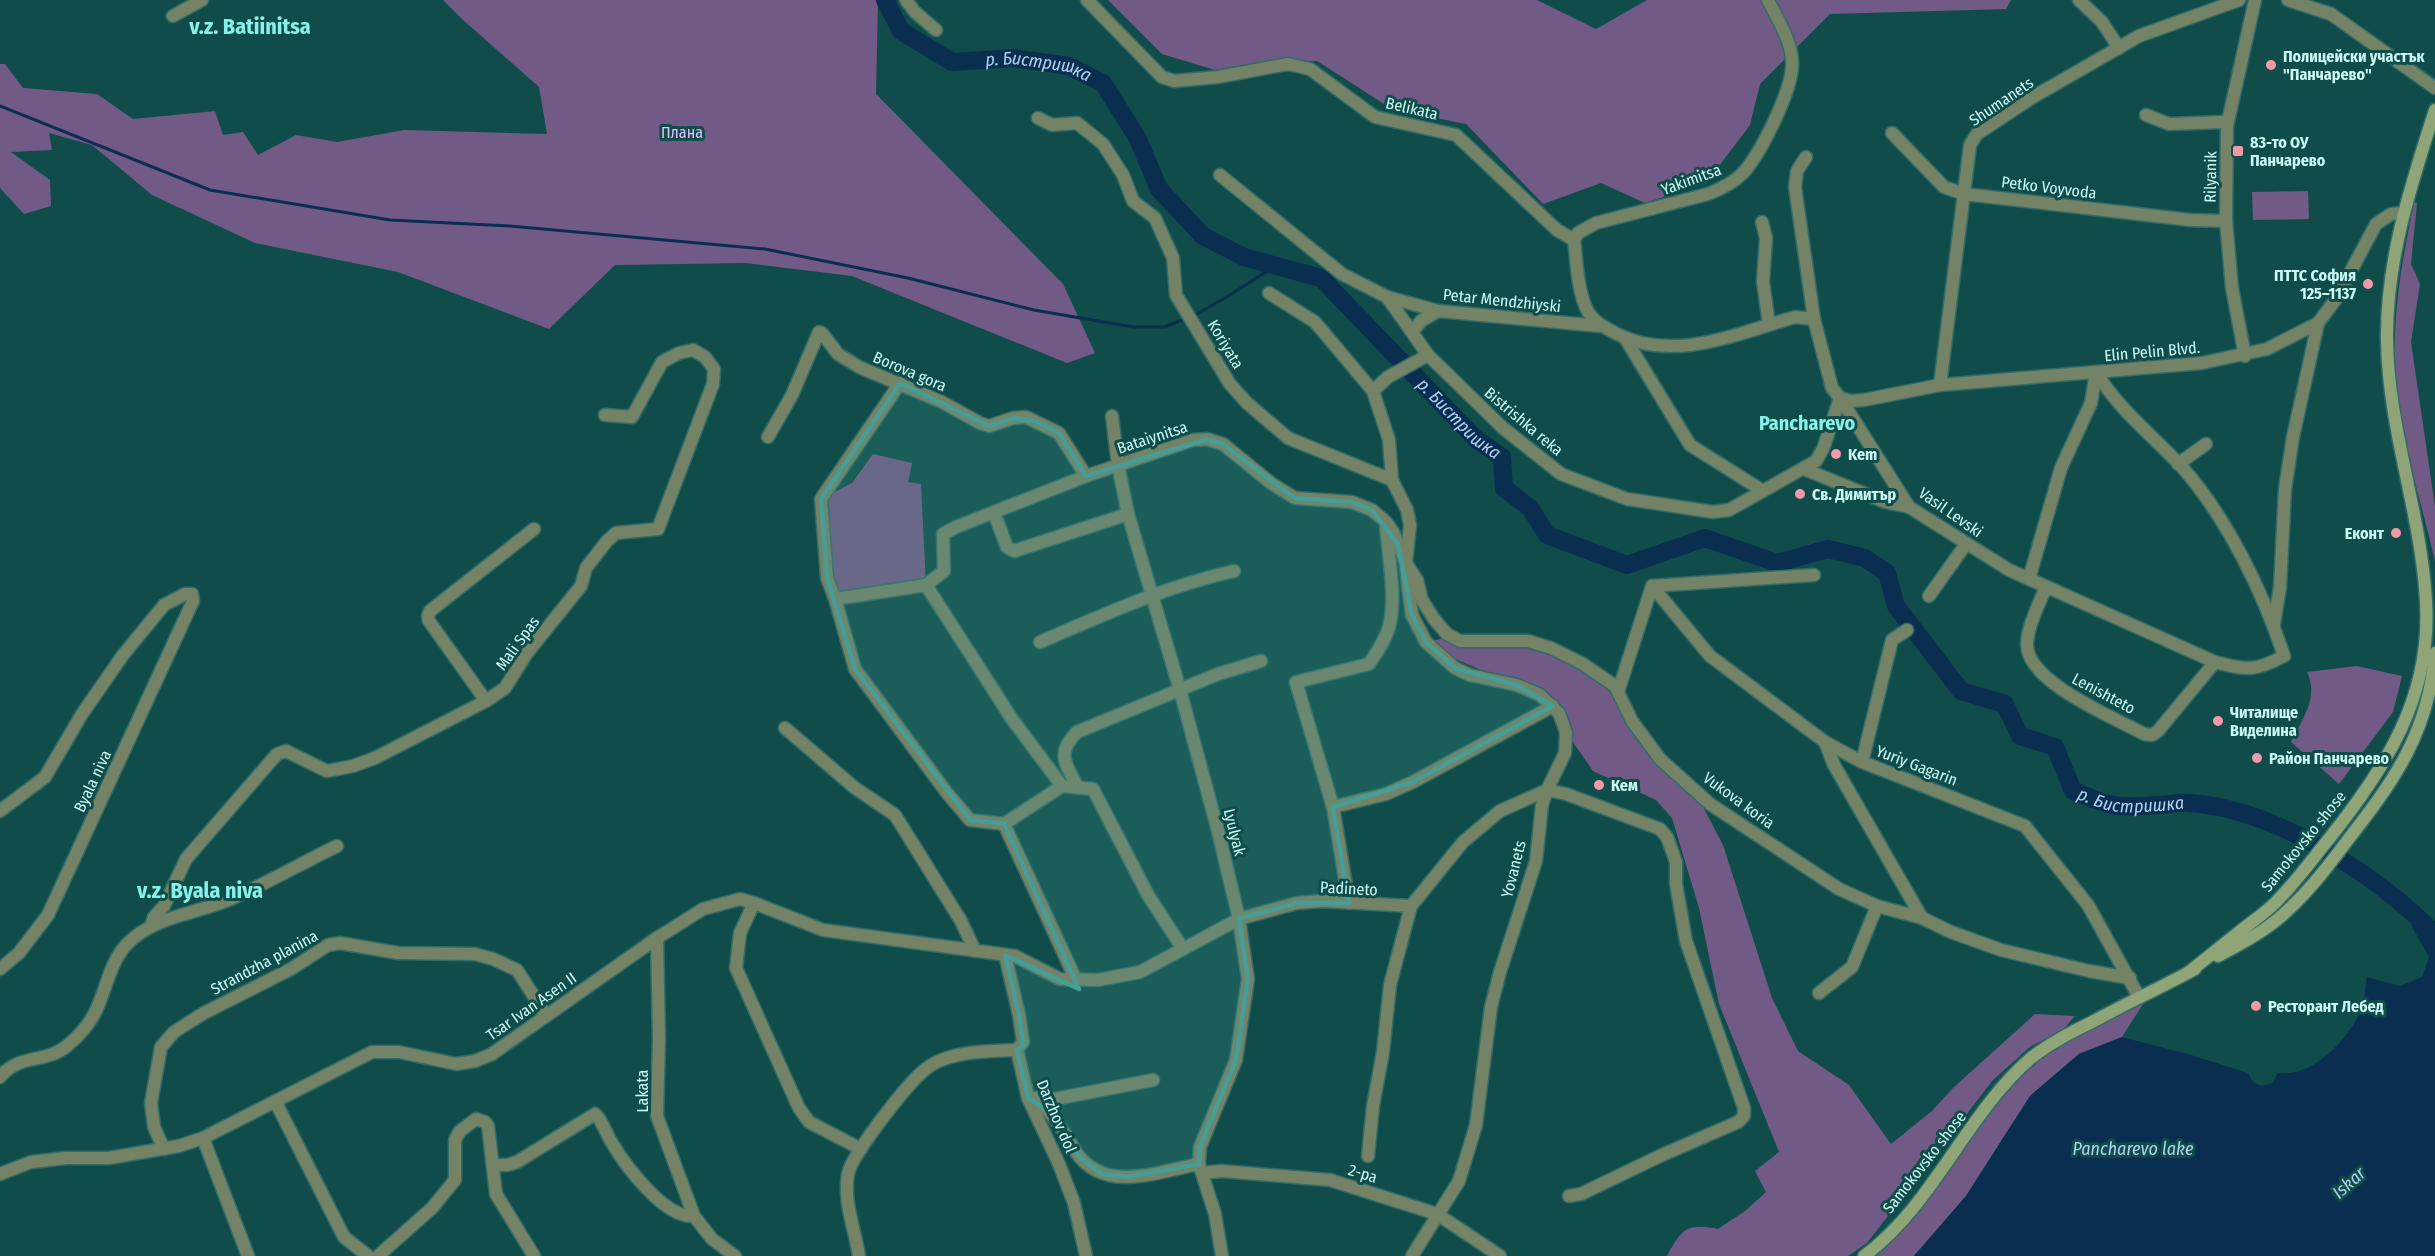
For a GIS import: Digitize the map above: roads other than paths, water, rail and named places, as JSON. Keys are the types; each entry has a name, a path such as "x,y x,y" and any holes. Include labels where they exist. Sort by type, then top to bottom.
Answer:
{"main road":[{"name":"Samokovsko shose","path":"2435,110 2402,213 2388,305 2387,340 2394,415 2435,602"},
{"name":"Samokovsko shose","path":"2189,972 2275,903 2340,824 2389,756 2404,726 2415,694 2426,646 2426,602 2417,527"},
{"name":"Samokovsko shose","path":"1864,1256 1886,1238 1928,1188 1997,1095 2032,1058 2069,1033 2255,936 2287,911 2322,874 2403,764 2417,733 2428,698 2435,653"}],"street":[{"path":"173,16 202,0"},
{"path":"906,0 915,12 936,30"},
{"name":"Belikata","path":"1088,0 1162,76 1174,81 1218,77 1288,64 1310,69 1375,117 1456,135 1557,230 1574,240"},
{"name":"Yakimitsa","path":"1574,240 1578,233 1596,223 1708,194 1726,187 1742,174 1770,130 1790,78 1792,60 1787,41 1768,0"},
{"path":"2079,0 2102,22 2119,48"},
{"name":"Shumanets","path":"1940,385 1970,145 1977,134 2033,97 2139,36 2239,0"},
{"name":"Rilyanik","path":"2245,356 2232,288 2226,221 2227,126 2255,0"},
{"path":"2288,0 2331,14 2435,88"},
{"path":"2146,115 2169,124 2223,123 2227,126"},
{"name":"Koriyata","path":"1038,117 1052,125 1077,123 1103,144 1124,175 1133,201 1155,218 1173,258 1176,295 1230,384 1246,403 1288,438 1392,480"},
{"name":"Petko Voyvoda","path":"1892,133 1944,187 1964,194 2190,220 2226,221"},
{"name":"Vasil Levski","path":"1806,158 1797,171 1795,187 1814,319 1832,388 1909,507 1966,544 2029,579 2215,662 2244,669 2257,669 2284,656 2274,624"},
{"name":"Petar Mendzhiyski","path":"1220,175 1342,274 1387,297 1438,311 1600,326 1625,338 1665,347 1686,347 1796,317 1814,319"},
{"name":"Elin Pelin Blvd.","path":"1840,398 1864,400 1940,385 2202,363 2245,356 2279,344 2318,323 2336,299 2376,224 2391,214 2402,213"},
{"path":"1762,222 1766,238 1763,282 1769,324"},
{"path":"1574,240 1579,284 1589,312 1600,326"},
{"path":"1269,293 1315,322 1373,391 1389,440 1392,480 1407,510 1410,525 1406,563 1412,615 1426,642 1455,668 1470,675 1517,685 1540,695 1553,706 1413,782 1386,794 1333,807"},
{"name":"Bistrishka reka","path":"1387,297 1413,332 1422,358 1533,453 1561,474 1627,499 1713,512 1729,510 1816,461 1823,449 1840,398"},
{"path":"1413,332 1420,321 1438,311"},
{"path":"2274,624 2280,587 2285,489 2293,437 2318,323"},
{"name":"Borova gora","path":"768,437 792,395 819,332 838,354 859,367 900,383 989,426 1013,418 1026,417 1059,433 1086,476"},
{"path":"1625,338 1690,445 1763,491"},
{"name":"Mali Spas","path":"151,927 154,917 164,906 186,860 277,754 286,751 327,771 353,766 375,758 505,688 527,653 580,586 586,568 607,541 616,533 658,529 713,384 714,369 705,357 693,350 679,353 662,362 632,417 605,415"},
{"path":"1373,391 1388,377 1422,358"},
{"path":"2096,372 2107,391 2178,464 2204,497 2229,535 2274,624"},
{"path":"2029,579 2061,468 2091,403 2096,372"},
{"path":"900,383 821,499 827,578 836,599 855,669 947,793 970,820 1005,824 1062,786 1093,789 1148,895 1184,949"},
{"name":"Lyulyak","path":"1112,416 1118,465 1128,514 1180,690 1239,919 1248,979 1236,1060 1200,1147 1200,1169"},
{"name":"Bataiynitsa","path":"926,585 944,571 943,534 1086,476 1192,440 1207,439 1223,444 1271,483 1295,498 1353,502 1372,510 1386,522"},
{"path":"2178,464 2206,444"},
{"path":"1804,469 1885,502 1909,507"},
{"path":"994,513 1007,547 1014,551 1128,514"},
{"path":"1386,522 1406,563"},
{"path":"1349,903 1333,807 1296,682 1369,664 1384,641 1391,608 1386,522"},
{"path":"486,700 429,621 428,616 430,611 534,529"},
{"path":"1929,596 1966,544"},
{"name":"Vukova koria","path":"1406,563 1417,580 1422,600 1447,634 1460,641 1528,641 1551,648 1583,664 1615,686 1632,721 1660,759 1710,804 1839,889 1878,906 1922,918 1951,932 2001,950 2089,971 2130,978"},
{"path":"1040,642 1151,594 1193,580 1234,571"},
{"path":"1618,692 1652,586 1814,575"},
{"path":"836,599 926,585 1012,719 1062,786"},
{"name":"Yuriy Gagarin","path":"1652,586 1710,656 1825,742 1862,762 2025,826 2088,905 2139,997"},
{"name":"Lenishteto","path":"2046,587 2030,628 2027,646 2033,665 2054,685 2145,734 2152,735 2158,731 2215,662"},
{"name":"Byala niva","path":"0,811 45,777 82,714 123,655 164,605 185,594 192,594 193,601 48,915 19,953 0,969"},
{"path":"1862,762 1892,640 1907,630"},
{"path":"1077,786 1063,754 1067,742 1077,732 1218,674 1261,661"},
{"name":"Yovanets","path":"1412,1256 1459,1181 1476,1125 1491,1007 1536,861 1542,806 1565,753 1566,732 1559,713 1553,706"},
{"path":"785,728 855,788 895,815 961,921 975,951"},
{"path":"1825,742 1834,765 1922,918"},
{"path":"1368,1156 1390,985 1411,906 1463,842 1500,811 1547,790 1566,794 1660,829 1667,837 1676,862 1676,884 1686,941 1744,1108 1744,1116 1738,1122 1581,1194 1569,1196"},
{"path":"1005,824 1076,980"},
{"path":"0,1077 6,1070 23,1060 50,1056 65,1048 80,1034 97,1009 117,956 128,942 151,927 226,901 337,846"},
{"name":"Tsar Ivan Asen II","path":"0,1174 31,1162 66,1158 109,1158 164,1149 203,1138 372,1052 399,1052 456,1064 475,1061 492,1054 702,909 740,899 823,930 1005,955"},
{"path":"754,903 740,933 736,968 804,1115 809,1122 861,1149"},
{"name":"Padineto","path":"1005,955 1016,956 1060,979 1098,980 1140,972 1239,919 1297,903 1411,906"},
{"path":"1819,993 1852,967 1878,906"},
{"name":"Lakata","path":"657,938 659,1039 657,1116 694,1216 712,1239 735,1256"},
{"name":"Strandzha planina","path":"164,1149 154,1128 151,1103 160,1047 174,1032 204,1013 291,969 328,945 340,943 398,953 475,954 492,959 517,970 546,1015"},
{"name":"Darzhov dol","path":"1005,955 1019,1015 1023,1042 1017,1050 1028,1098 1070,1192 1079,1218 1086,1256"},
{"path":"859,1256 849,1207 847,1183 851,1166 861,1149 915,1079 929,1067 942,1060 966,1053 1017,1050"},
{"path":"1028,1098 1055,1099 1153,1080"},
{"name":"2-ра","path":"1028,1098 1052,1113 1079,1157 1085,1164 1102,1174 1111,1177 1127,1177 1200,1169 1330,1180 1437,1214 1500,1256"},
{"path":"274,1101 344,1237 368,1256"},
{"path":"492,1164 507,1165 517,1162 596,1114 618,1154 663,1204 682,1215 694,1216"},
{"path":"378,1256 432,1208 455,1180 455,1140 460,1131 476,1119 485,1122 488,1126 496,1194 534,1256"},
{"path":"203,1138 248,1256"},
{"path":"1200,1169 1215,1214 1222,1256"}],"water":[{"name":"Pancharevo lake","path":"2415,914 2435,921 2435,1256 1914,1256 1966,1196 2030,1096 2079,1054 2122,1037 2248,1073 2253,1082 2262,1086 2272,1083 2278,1073 2303,1070 2315,1064 2337,1046 2360,1013 2367,977 2400,986 2422,977 2429,957 2411,925"}],"waterway":[{"name":"р. Бистришка","path":"885,0 901,31 952,62 1014,58 1069,66 1103,83 1137,137 1159,189 1203,236 1244,257 1321,278 1476,439 1502,457 1504,488 1530,508 1547,535 1627,565 1705,538 1777,563 1828,549 1865,558 1887,573 1896,606 1961,691 2005,704 2020,736 2055,747 2073,791 2114,805 2190,803 2223,808 2289,831 2322,848 2384,889 2435,934"},
{"path":"0,106 210,190 390,220 510,226 765,249 908,278 1034,310 1133,327 1165,327 1186,318"},
{"path":"1193,316 1275,266"}],"place":[{"name":"Полицейски участък \"Панчарево\"","path":"2271,65"},
{"name":"83-то ОУ Панчарево","path":"2238,151"},
{"name":"ПТТС София 125–1137","path":"2368,284"},
{"name":"Kem","path":"1836,454"},
{"name":"Св. Димитър","path":"1800,494"},
{"name":"Еконт","path":"2396,533"},
{"name":"Читалище Виделина","path":"2218,721"},
{"name":"Район Панчарево","path":"2257,758"},
{"name":"Кем","path":"1599,785"},
{"name":"Ресторант Лебед","path":"2256,1006"}],"district":[{"name":"v.z. Batiinitsa","path":"250,26"},
{"name":"Pancharevo","path":"1807,423"},
{"name":"v.z. Byala niva","path":"200,890"}],"park label":[{"name":"Плана","path":"682,132"}],"water label":[{"name":"Iskar","path":"2349,1183"}]}
